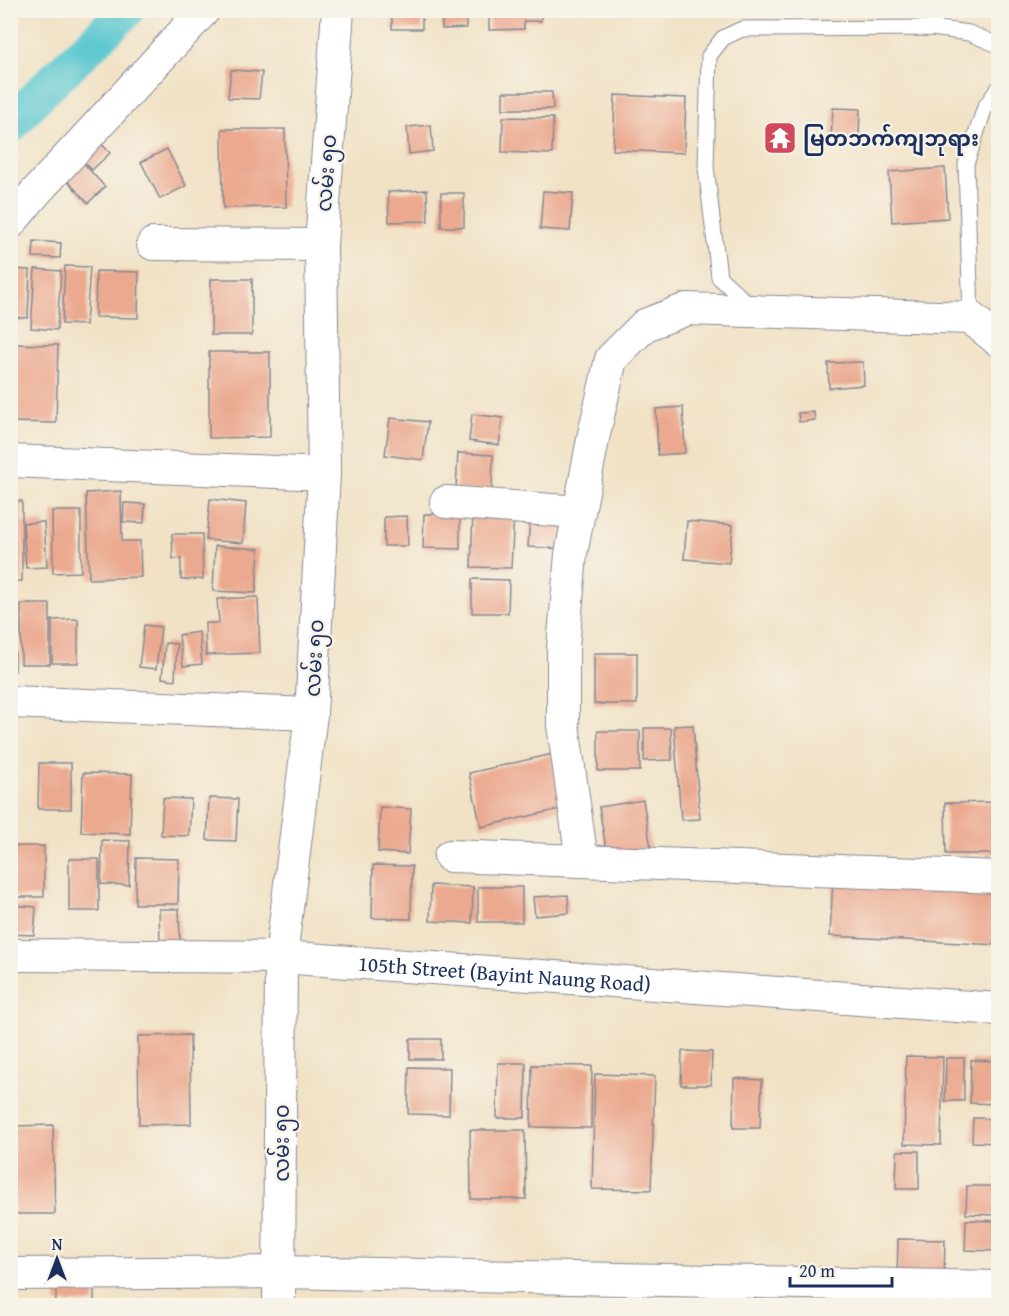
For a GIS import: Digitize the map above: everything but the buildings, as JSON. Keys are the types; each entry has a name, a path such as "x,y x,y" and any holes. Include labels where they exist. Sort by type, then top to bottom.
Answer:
{"street":[{"path":"10,223 204,10"},
{"name":"လမ်း ၅၀","path":"279,1305 281,1272 281,957 311,714 324,474 321,245 338,10"},
{"path":"153,244 321,245"},
{"path":"582,861 563,724 563,648 571,554 610,359 645,325 687,309 971,318 999,340"},
{"path":"10,461 324,474"},
{"path":"446,502 579,512"},
{"path":"10,702 311,714"},
{"path":"450,856 999,877"},
{"name":"105th Street (Bayint Naung Road)","path":"10,955 281,957 999,1010"},
{"path":"10,1274 281,1272 999,1287"}],"lane":[{"path":"758,312 719,277 706,167 708,56 723,38 742,28 932,28 969,33 999,45"},
{"path":"971,318 966,164 985,107 999,89"}],"waterway":[{"path":"10,126 36,97 127,10"}],"place":[{"name":"မြတဘက်ကျဘုရား","path":"780,138"}]}
